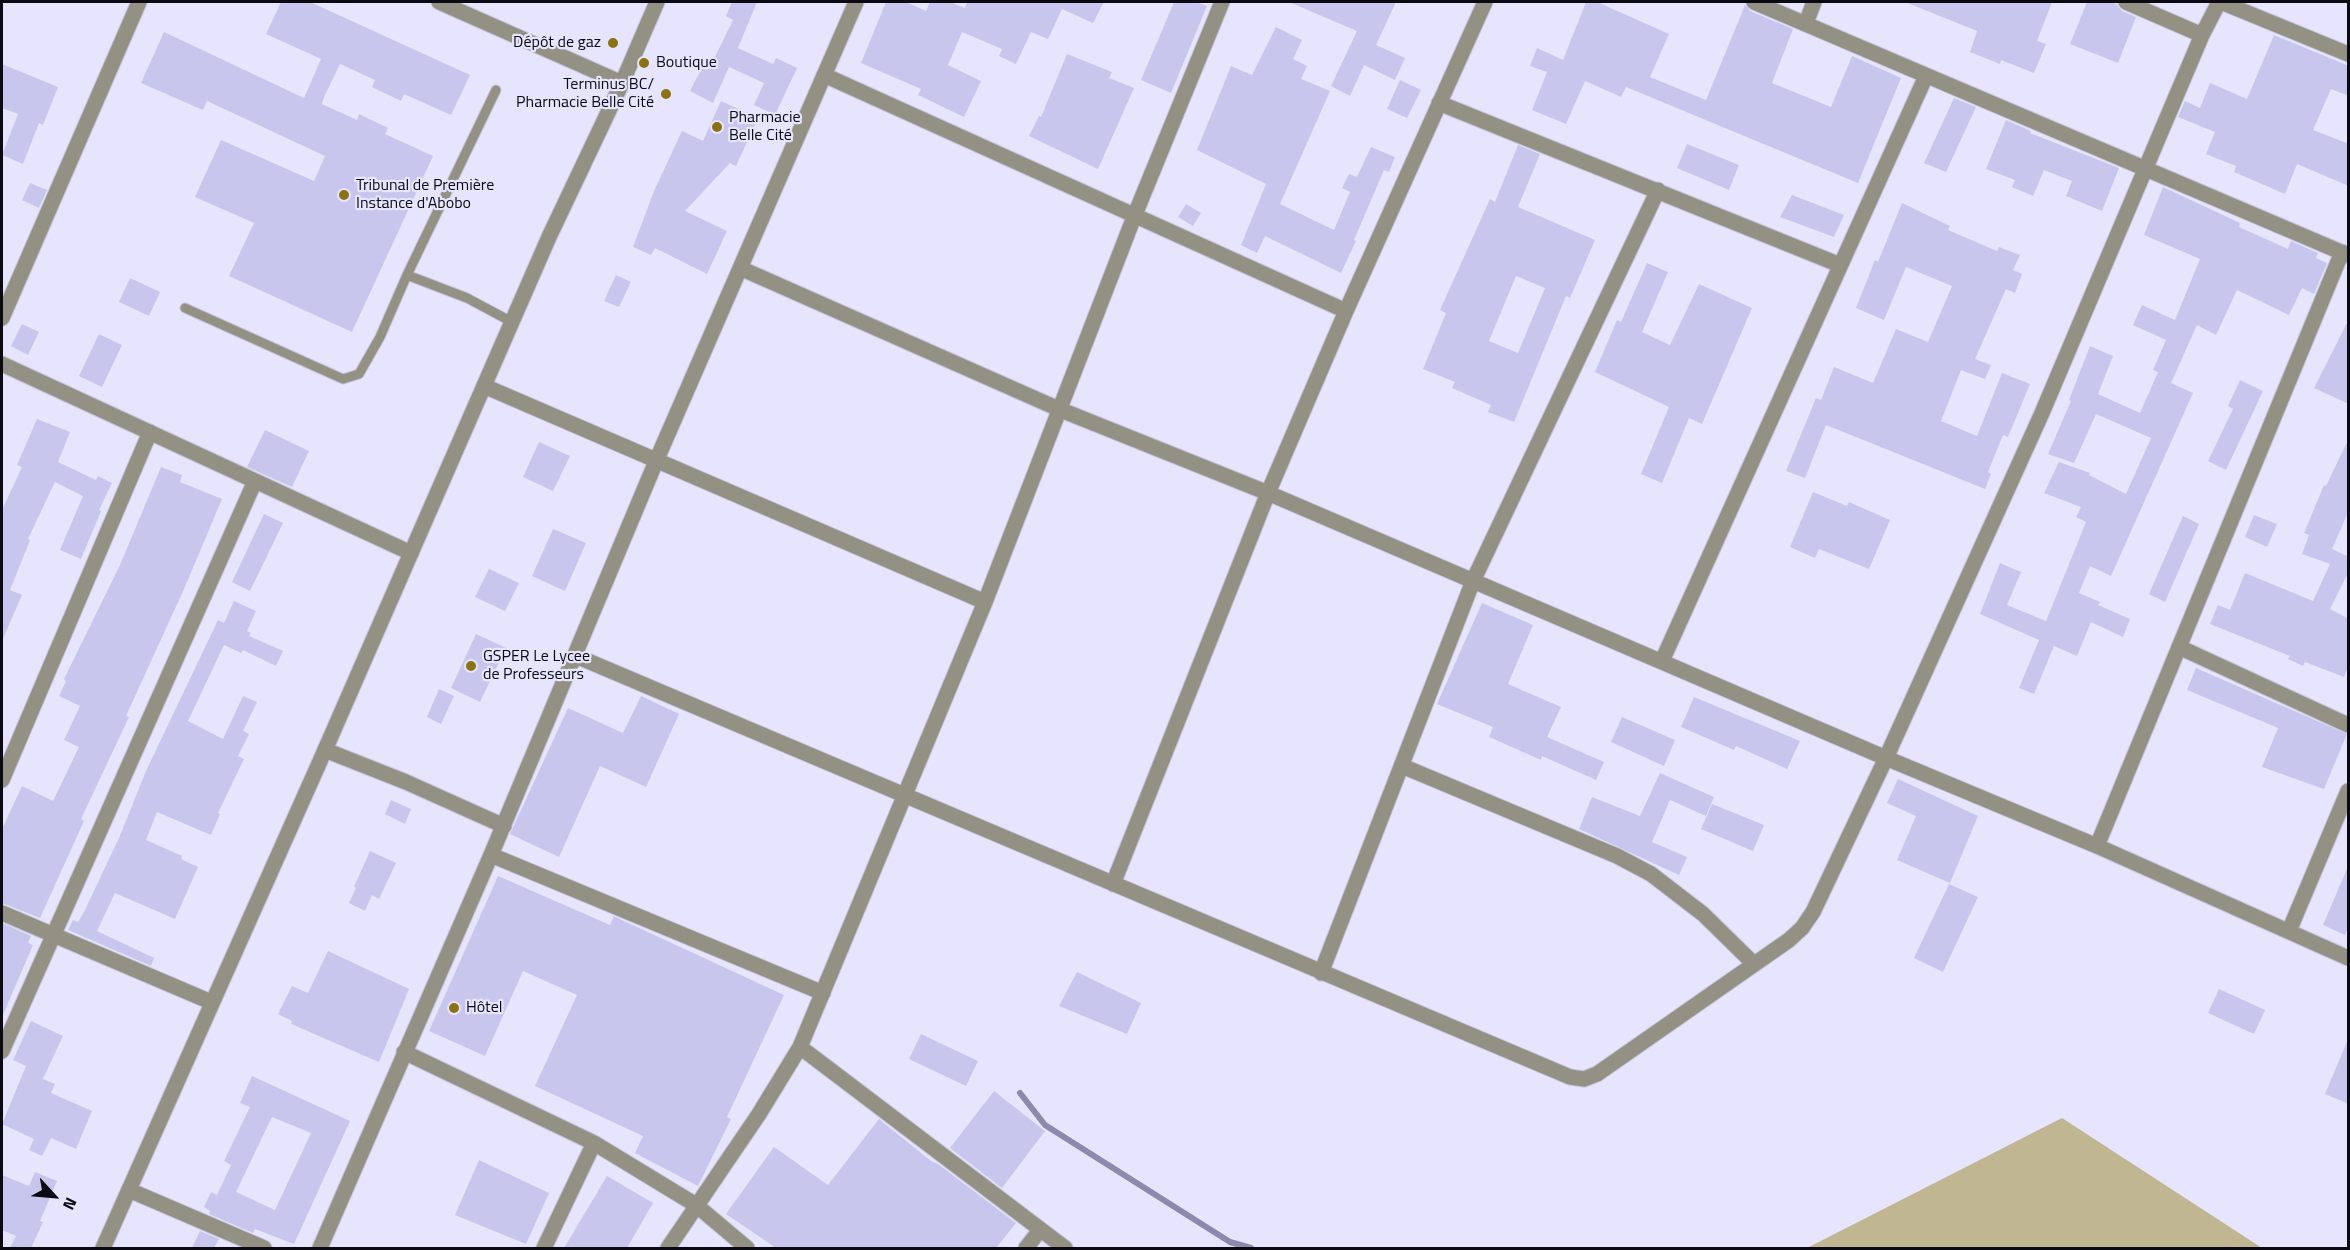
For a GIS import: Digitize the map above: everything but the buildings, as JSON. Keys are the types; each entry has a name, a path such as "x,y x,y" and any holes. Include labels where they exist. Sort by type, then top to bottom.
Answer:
{"street":[{"path":"2,318 138,2"},
{"path":"439,2 622,83"},
{"path":"103,1248 325,750 549,237 622,83 657,2"},
{"path":"320,1248 504,826 657,459 856,2"},
{"path":"668,1248 759,1114 800,1047 985,602 1219,2"},
{"path":"1113,884 1268,493 1346,311 1485,2"},
{"path":"1754,2 2345,254 2097,846"},
{"path":"1806,24 1814,2"},
{"path":"2126,2 2202,35"},
{"path":"576,656 1321,973 1570,1077 1584,1079 1597,1074 1755,964 1802,928 1812,912 1886,758 2042,413 2202,35 2220,2 2349,54"},
{"path":"824,75 1346,311"},
{"path":"1662,661 1926,76"},
{"path":"1439,103 1840,265"},
{"path":"1321,973 1473,581 1658,190"},
{"path":"740,268 1061,410 1268,493 2097,846 2349,958"},
{"path":"2,364 411,554"},
{"path":"484,386 985,602"},
{"path":"2,780 150,432"},
{"path":"2,1051 255,481"},
{"path":"2179,647 2349,725"},
{"path":"325,750 406,782 504,826"},
{"path":"1402,766 1617,855 1651,874 1703,914 1755,964"},
{"path":"2289,931 2349,791"},
{"path":"491,855 823,993"},
{"path":"2,913 211,1002"},
{"path":"800,1047 1065,1248"},
{"path":"404,1052 594,1143 696,1205 747,1248"},
{"path":"544,1248 594,1143"},
{"path":"129,1190 264,1248"},
{"path":"1026,1248 1040,1230"}],"lane":[{"path":"184,308 343,379 359,374 380,337 407,274 496,90"},
{"path":"407,274 467,298 512,322"}],"shaded area":[{"path":"2062,1118 2262,1248 1807,1248"}],"waterway":[{"path":"1020,1093 1045,1125 1230,1242 1251,1248"}],"place":[{"name":"Dépôt de gaz","path":"613,43"},
{"name":"Boutique","path":"644,63"},
{"name":"Terminus BC/ Pharmacie Belle Cité","path":"666,94"},
{"name":"Pharmacie Belle Cité","path":"717,127"},
{"name":"Tribunal de Première Instance d'Abobo","path":"344,195"},
{"name":"GSPER Le Lycee de Professeurs","path":"471,666"},
{"name":"Hôtel","path":"454,1008"}]}
